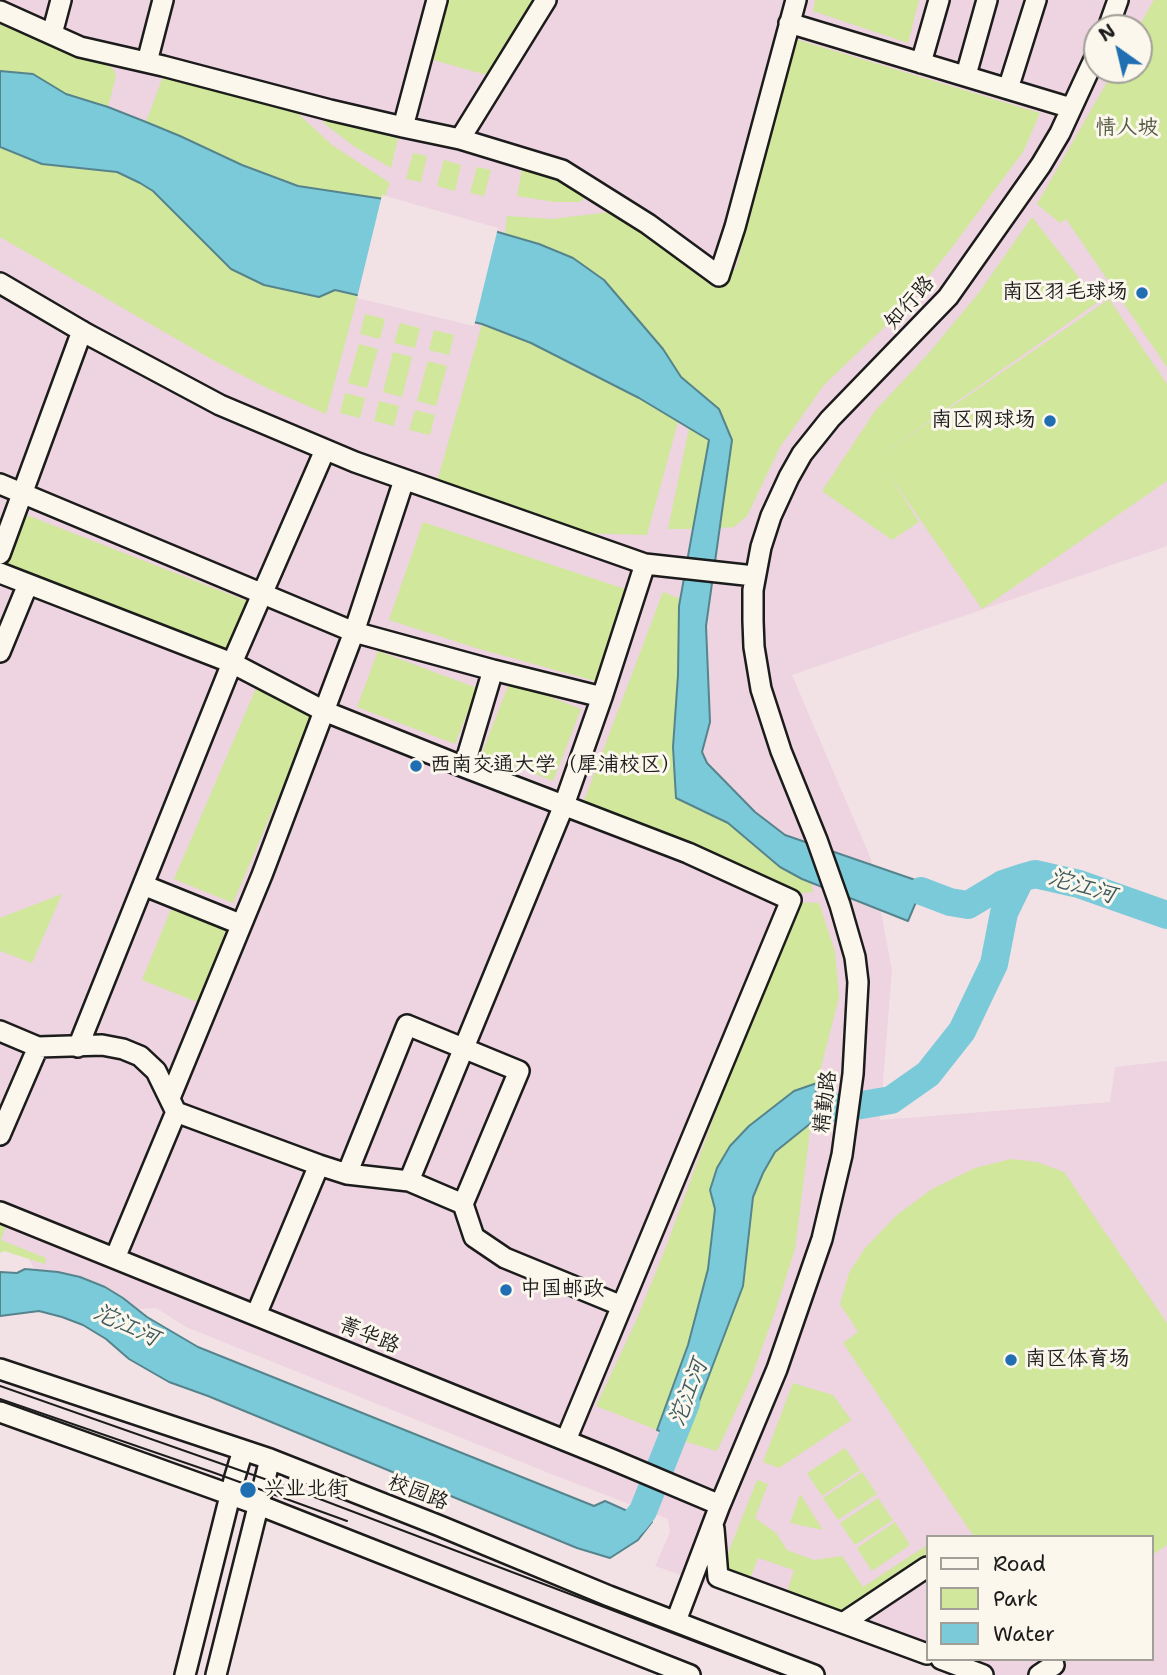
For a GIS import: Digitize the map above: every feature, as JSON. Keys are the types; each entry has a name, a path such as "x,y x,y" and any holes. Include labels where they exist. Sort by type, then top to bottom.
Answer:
{"street":[{"path":"52,34 61,0"},
{"path":"147,62 163,0"},
{"path":"403,127 437,0"},
{"path":"460,139 546,0"},
{"path":"0,11 80,47 460,139 562,170 648,224 719,276 796,0"},
{"path":"921,63 939,0"},
{"path":"966,75 987,0"},
{"path":"1008,89 1036,0"},
{"path":"789,23 1071,108"},
{"name":"知行路","path":"754,576 771,516 802,454 830,419 948,297 1041,165 1083,83"},
{"path":"0,282 82,331 220,405 325,450 645,564 754,576"},
{"path":"0,554 82,331"},
{"path":"78,1047 232,663 325,450"},
{"path":"116,1258 240,924 262,875 354,632 404,480"},
{"path":"0,484 354,632 602,697"},
{"path":"409,1181 564,805 645,564"},
{"path":"0,573 232,663 324,711 688,853 791,900 566,1440"},
{"name":"精勤路","path":"676,1621 720,1504 777,1369 808,1283 834,1195 853,1074 858,982 855,957 840,905 781,751 761,689 754,647 754,576"},
{"path":"0,652 28,584"},
{"path":"464,767 493,670"},
{"path":"142,885 240,924"},
{"path":"347,1174 407,1025 519,1071 464,1204 474,1237 505,1258 622,1306"},
{"path":"0,1031 38,1047 102,1045 123,1049 140,1056 156,1071 173,1105 318,1165 347,1174 409,1181 464,1204"},
{"path":"0,1135 38,1047"},
{"path":"256,1315 318,1165"},
{"name":"菁华路","path":"0,1212 720,1504"},
{"name":"校园路","path":"0,1369 270,1460 814,1675"},
{"path":"0,1412 259,1505 690,1675"},
{"path":"185,1675 243,1450"},
{"path":"216,1675 270,1460"},
{"path":"713,1524 718,1577 926,1654"},
{"path":"844,1623 926,1568"},
{"path":"946,1661 983,1675"}],"shaded area":[{"name":"西南交通大学（犀浦校区）","path":"0,0 1167,0 1167,546 792,675 871,859 892,970 880,1120 1110,1102 1115,1067 1167,1061 1167,1675 962,1675 655,1566 670,1532 668,1519 186,1327 156,1308 138,1309 105,1287 80,1277 35,1270 28,1258 0,1243"}],"green space":[{"path":"445,0 535,0 487,75 430,59"},
{"path":"815,0 919,0 908,43 813,11"},
{"name":"情人坡","path":"1154,0 1167,0 1167,367 1066,219 1060,223 1037,204 1106,84 1153,84 1153,14 1146,14"},
{"path":"0,24 109,66 116,76 108,107 66,94 33,74 0,71"},
{"path":"795,39 1040,113 1023,152 947,254 894,318 824,385 780,447 747,516 734,527 720,528 732,440 719,409 681,377 663,349 604,280 573,258 505,234 507,216 552,219 618,211 713,287 736,268"},
{"path":"165,71 293,109 332,145 390,183 384,199 298,186 242,165 146,122"},
{"path":"314,109 400,130 391,168 355,147 326,125"},
{"path":"0,147 42,164 117,172 140,183 153,191 231,269 358,295 326,414 211,359 0,237"},
{"path":"413,153 427,156 421,182 406,179"},
{"path":"444,160 461,165 455,191 437,186"},
{"path":"523,164 575,182 586,196 580,202 554,202 517,196"},
{"path":"477,167 491,170 484,196 470,193"},
{"name":"南区网球场","path":"1032,217 1098,302 877,458 1109,299 1167,384 1167,481 982,609 888,473 919,522 892,540 822,491 875,411 928,354 978,294"},
{"path":"365,314 385,319 380,339 360,334"},
{"path":"400,323 420,328 415,348 394,343"},
{"path":"482,324 531,343 639,398 678,422 647,535 575,533 436,485"},
{"path":"434,330 454,335 449,355 429,350"},
{"path":"359,344 378,349 367,388 348,383"},
{"path":"393,352 412,357 402,397 383,392"},
{"path":"428,361 447,366 436,406 417,401"},
{"path":"345,393 365,398 360,418 340,413"},
{"path":"379,401 399,406 394,426 374,421"},
{"path":"415,410 435,415 430,435 409,430"},
{"path":"689,428 709,440 693,529 668,529"},
{"path":"24,514 252,603 230,660 1,570"},
{"path":"423,522 625,589 595,681 476,648 389,620"},
{"path":"663,592 681,599 676,798 728,823 780,867 811,882 813,892 793,894 582,806"},
{"path":"378,651 477,688 455,744 357,707"},
{"path":"510,681 581,709 553,781 482,753"},
{"path":"257,686 315,711 233,903 174,879"},
{"path":"62,894 32,963 0,951 0,918"},
{"path":"793,902 819,903 835,952 839,997 817,1083 794,1091 749,1126 710,1190 715,1209 708,1269 688,1345 657,1430 596,1406 636,1321 666,1247"},
{"path":"171,909 226,931 197,1002 142,980"},
{"path":"811,1123 795,1249 751,1378 717,1451 684,1441 743,1286 753,1197 775,1152"},
{"name":"南区体育场","path":"1011,1159 1037,1162 1064,1172 1167,1323 1167,1545 1153,1555 1153,1535 973,1535 843,1343 858,1332 840,1304 849,1273 865,1248 897,1215 932,1189 975,1168"},
{"path":"0,1221 7,1224 1,1240 46,1258 45,1264 4,1251 0,1253"},
{"path":"793,1383 833,1395 851,1420 779,1468 763,1462"},
{"path":"845,1448 860,1470 822,1496 807,1473"},
{"path":"862,1472 877,1494 838,1520 823,1498"},
{"path":"757,1480 768,1484 755,1518 776,1533 787,1550 814,1560 842,1556 863,1587 926,1546 926,1559 842,1614 786,1595 794,1570 758,1558 750,1579 731,1571 725,1561"},
{"path":"800,1494 823,1530 790,1523"},
{"path":"878,1498 893,1520 855,1545 840,1523"},
{"path":"895,1522 910,1545 872,1571 857,1548"}],"water":[{"path":"0,71 33,74 66,94 146,122 242,165 298,186 384,199 539,244 573,258 604,280 663,349 681,377 719,409 732,440 706,626 710,722 702,752 707,763 755,812 785,835 924,883 908,921 802,879 780,867 728,823 676,798 673,747 679,606 709,440 639,398 531,343 482,324 335,290 319,297 264,285 231,269 153,191 140,183 117,172 42,164 0,147"},
{"path":"817,1083 811,1123 775,1152 753,1197 743,1286 684,1441 657,1430 688,1345 708,1269 715,1209 710,1190 717,1168 730,1146 749,1126 794,1091"},
{"path":"25,1269 58,1272 105,1287 147,1317 198,1347 594,1506 605,1501 652,1522 638,1540 610,1558 577,1548 169,1382 129,1359 106,1339 83,1325 39,1311 0,1316 0,1272 17,1273"}],"pier":[{"path":"382,195 498,228 474,326 357,298"}],"waterway":[{"name":"沱江河","path":"780,1124 807,1106 844,1108 891,1100 928,1074 962,1031 994,964 1004,913 1021,878 1035,874 1079,884 1167,915"},
{"path":"921,891 950,902 968,905 1003,884 1021,878"},
{"name":"沱江河","path":"608,1532 634,1522 643,1511 686,1403"}],"tram line":[{"path":"0,1386 296,1490 783,1675"},
{"path":"0,1399 347,1521"}],"place":[{"name":"南区羽毛球场","path":"1142,293"},
{"name":"南区网球场","path":"1050,421"},
{"name":"西南交通大学（犀浦校区）","path":"416,766"},
{"name":"中国邮政","path":"506,1290"},
{"name":"南区体育场","path":"1011,1360"},
{"name":"兴业北街","path":"248,1490"}]}
